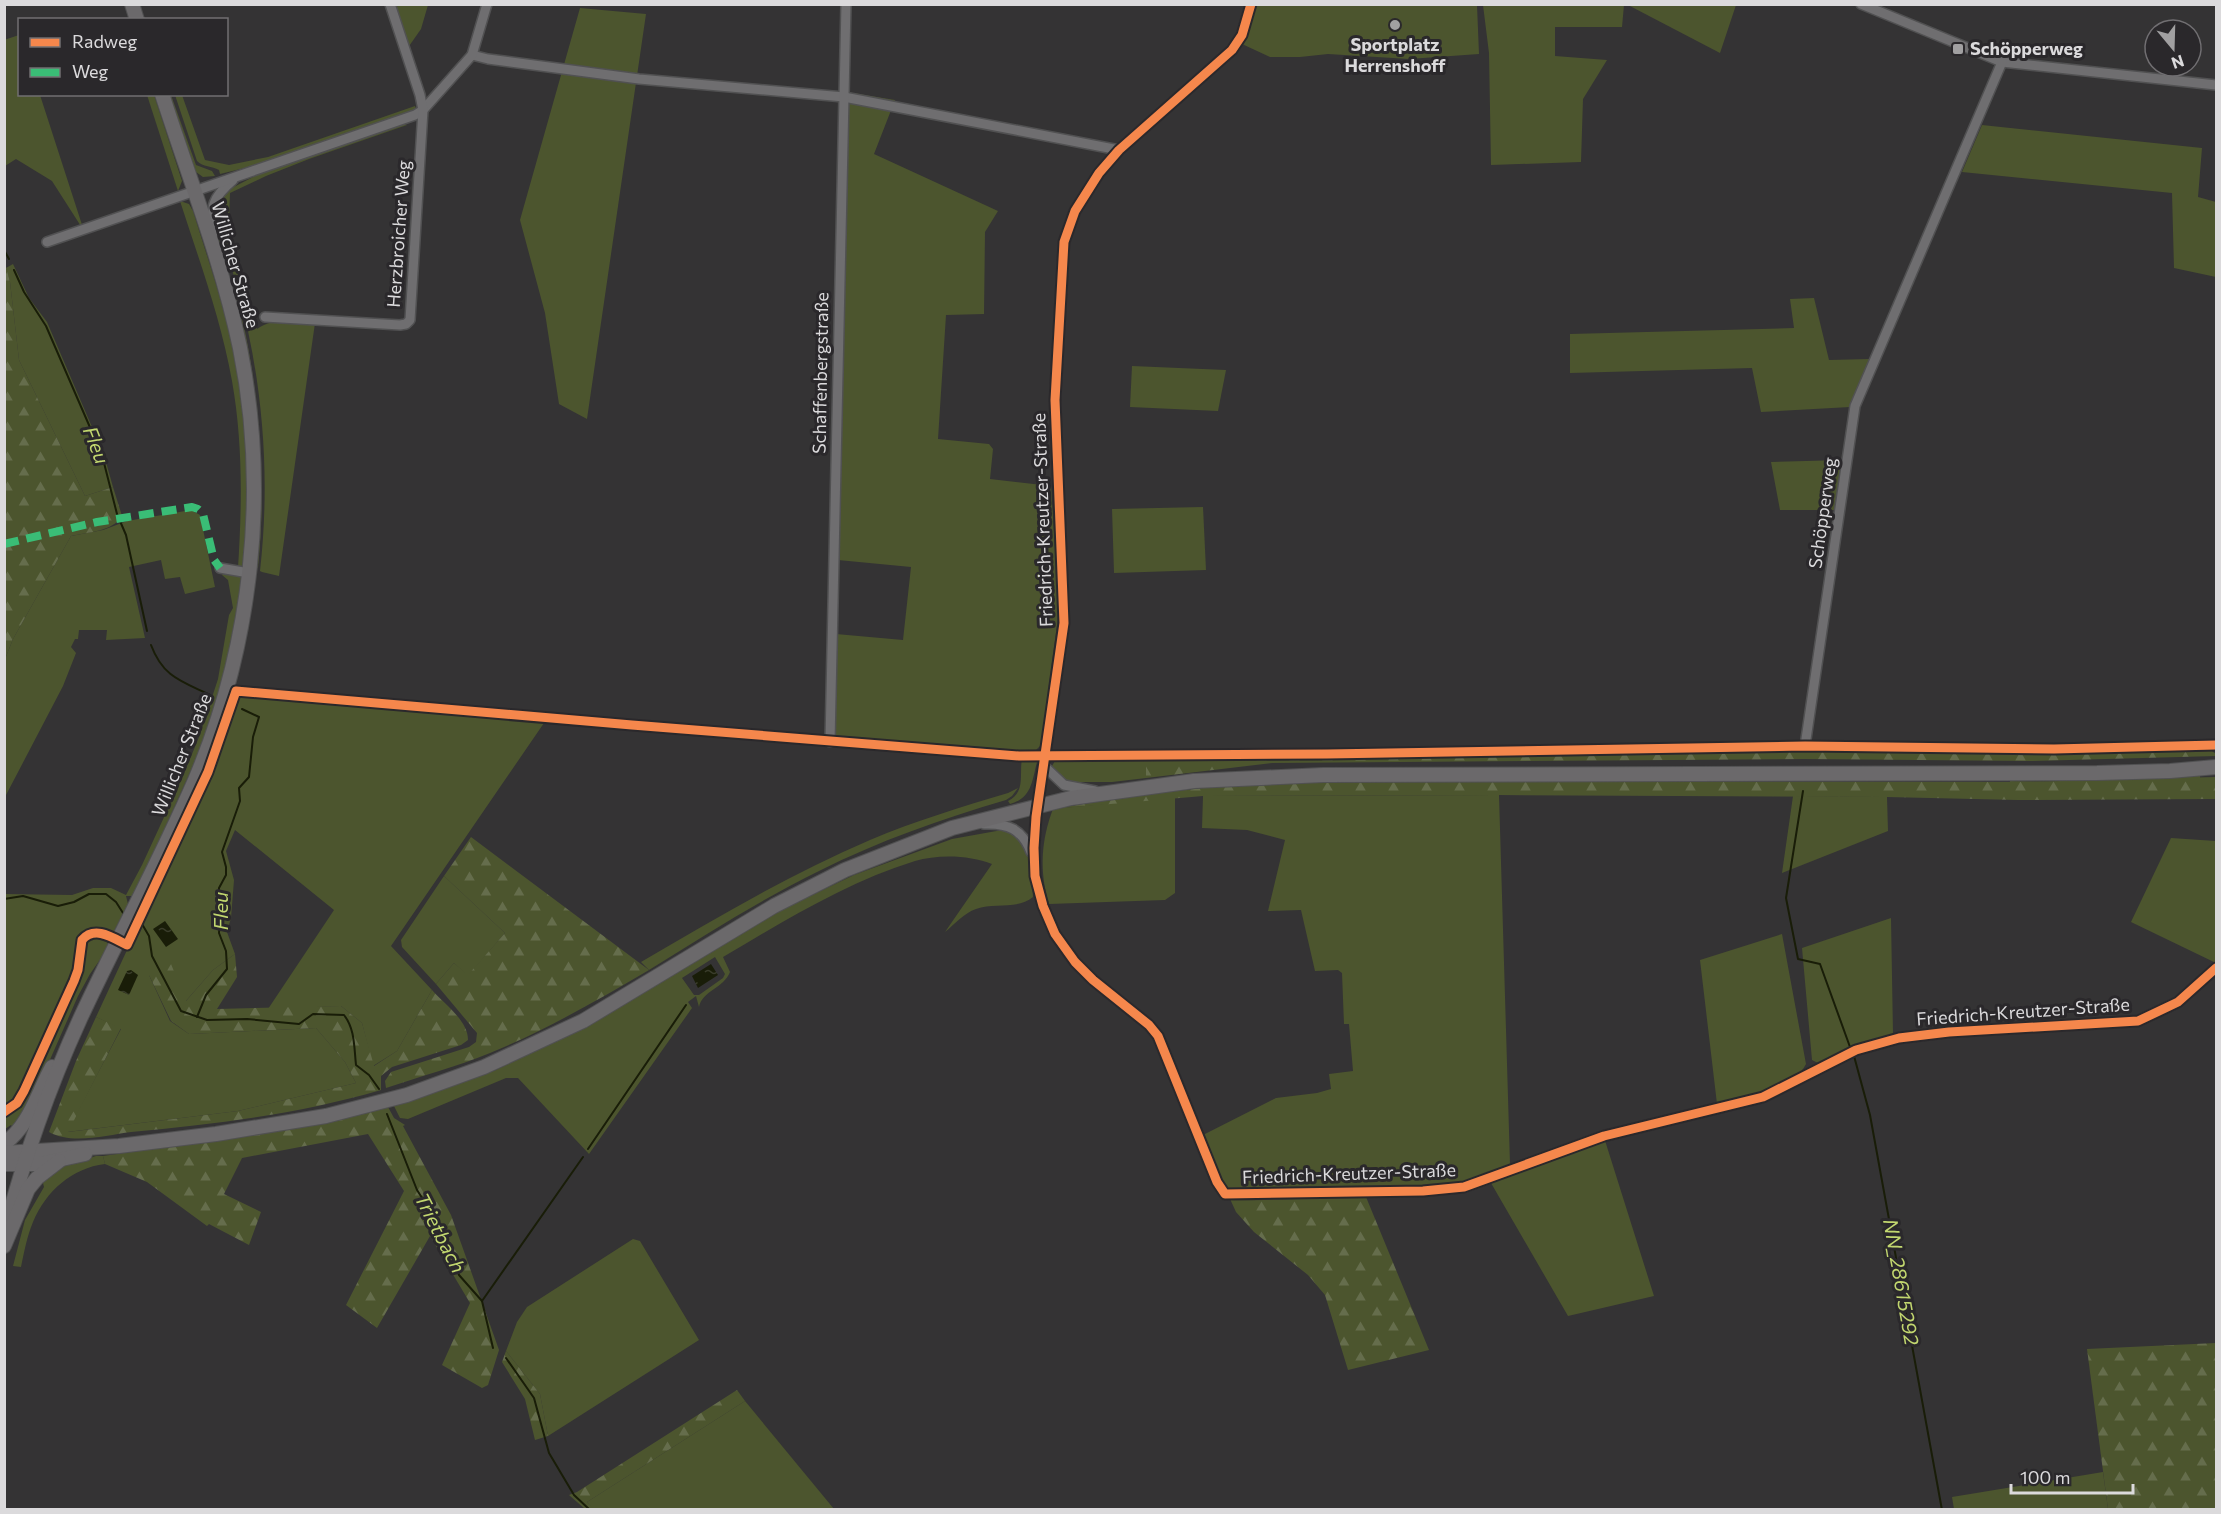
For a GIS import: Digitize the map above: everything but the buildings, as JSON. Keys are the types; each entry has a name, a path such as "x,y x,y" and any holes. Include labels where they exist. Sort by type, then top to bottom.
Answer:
{"main road":[{"name":"Willicher Straße","path":"4,1235 26,1157 67,1049 203,759 232,668 249,573 254,463 249,404 240,346 214,252 163,96"},
{"path":"4,1164 26,1157 282,1125 367,1107 407,1095 484,1067 549,1038 617,1002 723,937 845,870 952,828 1037,805 1101,792 1194,780 1323,775 2097,773 2217,767"},
{"path":"4,1144 17,1134 28,1120 40,1089 53,1065 67,1049"},
{"path":"4,1153 62,1159 119,1146"},
{"path":"4,1246 28,1189 37,1178 62,1159"}],"street":[{"name":"Herzbroicher Weg","path":"264,317 400,325 409,322 423,110 390,4"},
{"path":"194,192 409,118 423,110 472,55 488,4"},
{"name":"Schaffenbergstraße","path":"830,742 846,4"},
{"name":"Friedrich-Kreutzer-Straße","path":"1251,4 1242,35 1232,50 1119,150 1099,173 1078,204 1068,226 1064,242 1055,411 1064,631 1037,805 1034,860 1036,883 1055,934 1075,962 1093,980 1149,1024 1158,1036 1224,1194 1423,1191 1464,1187 1604,1136 1763,1097 1856,1050 1899,1038 1949,1032 2138,1021 2178,1002 2217,968"},
{"path":"1861,4 2002,62 2217,85"},
{"path":"472,55 639,79 844,97 1119,150"},
{"name":"Schöpperweg","path":"1805,746 1855,406 2002,62"},
{"path":"214,252 213,204 221,190 238,176"},
{"name":"Willicher Straße","path":"47,242 194,192"},
{"path":"220,568 249,573"},
{"path":"1043,765 1065,784 1101,792"},
{"name":"Friedrich-Kreutzer-Straße","path":"952,828 991,824 1008,825 1024,837 1034,860"}],"green space":[{"path":"392,5 428,5 421,29 407,49"},
{"path":"1255,5 1477,5 1479,54 1409,59 1328,54 1270,57 1242,44"},
{"path":"1483,5 1624,5 1622,27 1555,27 1555,56 1607,60 1583,99 1581,162 1491,165 1489,53"},
{"path":"1628,5 1736,5 1720,53"},
{"path":"580,8 646,14 587,419 559,404 545,313 520,220"},
{"path":"18,35 18,96 40,96 84,231 52,181 16,159 5,166 4,40"},
{"path":"847,92 895,100 874,154 998,211 985,232 984,314 946,315 938,439 989,444 993,449 990,479 1051,486 1059,610 1041,745 1035,751 1020,752 835,740 836,634 903,640 911,567 838,560"},
{"path":"147,96 154,96 182,181 178,191"},
{"path":"169,96 171,96 196,165 212,171 215,176 203,177 196,172"},
{"path":"175,96 182,96 205,160 229,165 268,157 415,106 416,109 403,116 253,166 220,174 219,170 197,161"},
{"path":"404,124 407,125 309,159 230,193 229,223 234,254 249,312 253,313 257,329 277,321 315,323 279,576 262,572 260,571 265,481 262,421 248,331 221,219 224,192 261,173"},
{"path":"1982,125 2202,148 2198,197 2216,202 2216,277 2174,268 2172,193 1962,172"},
{"path":"220,198 218,216 221,246 246,336 261,452 262,510 258,568 255,566 259,500 216,225 215,215"},
{"path":"180,201 189,204 193,211 225,314 242,392 247,437 248,492 244,566 238,568 241,474 236,404 216,312"},
{"path":"5,263 10,282 19,360 85,496 113,487 122,516 106,528 71,536 13,639 5,659"},
{"path":"13,264 29,298 47,322 104,455 113,487 85,496 19,360 10,282 6,268"},
{"path":"1814,298 1829,360 1870,359 1850,407 1761,412 1752,368 1570,373 1570,334 1794,328 1790,299"},
{"path":"1132,366 1226,370 1218,411 1130,407"},
{"path":"1843,460 1836,510 1780,510 1771,462"},
{"path":"1203,507 1206,570 1114,573 1112,509"},
{"path":"191,510 200,515 215,587 185,594 180,577 165,579 161,560 129,567 145,638 106,640 107,630 79,630 78,639 75,639 71,647 76,653 63,686 5,797 5,659 13,639 71,536 103,530 127,521"},
{"path":"224,572 242,575 244,579 222,686 204,741 141,881 132,896 126,896 128,904 114,931 91,930 81,936 77,968 73,979 21,1094 5,1110 5,894 72,895 93,888 111,888 126,895 183,776 199,737 218,679 229,615 233,608 228,580 222,575"},
{"path":"236,694 539,719 544,723 391,946 432,990 397,1051 373,1066 362,1023 341,1006 268,1009 334,910 235,830 226,851 234,880 231,918 227,932 235,954 213,970 185,1002 149,975 170,1021 189,1034 316,1028 345,1062 356,1083 238,1111 67,1132 121,1029 96,1017 203,786"},
{"path":"1805,746 2030,749 2202,747 2209,749 2216,756 2032,761 1804,759 1272,763 1146,778 1146,758 1209,757 1327,749 1499,751"},
{"path":"1022,758 1034,759 1037,762 1034,776 1023,798 1010,804 1008,801 1020,788"},
{"path":"1146,758 1146,778 1112,782 1067,782 1055,773 1052,766 1055,761 1060,760"},
{"path":"2200,774 2200,778 2178,779 2010,782 2009,778"},
{"path":"2216,777 2216,799 2018,800 1499,795 1203,796 1053,809 1131,796 1266,781 2021,782"},
{"path":"1018,788 1006,800 911,831 819,871 754,906 649,970 641,962 753,898 840,853 904,827"},
{"path":"1499,795 1510,1164 1602,1131 1654,1296 1568,1316 1491,1183 1461,1192 1425,1195 1231,1201 1203,1135 1276,1098 1331,1089 1329,1074 1353,1071 1349,1024 1344,1024 1342,973 1338,970 1315,971 1301,910 1268,911 1285,840 1247,830 1202,828 1203,796"},
{"path":"1793,796 1887,797 1888,831 1782,873"},
{"path":"1175,797 1175,893 1165,900 1049,904 1044,880 1043,856 1046,832 1053,809"},
{"path":"1002,830 1016,834 1027,849 1033,897 1013,905 976,909 945,932 992,864 964,857 934,857 890,870 840,891 769,930 723,957 730,972 727,977 704,997 699,1007 696,996 688,1002 692,1008 589,1154 518,1078 506,1078 408,1119 400,1118 394,1106 496,1070 557,1040 659,983 777,912 854,875 952,839","holes":["715,957 725,974 723,978 699,995 694,995 682,978"]},
{"path":"471,837 649,970 571,1014 511,1044 464,1063 386,1088 385,1081 391,1072 469,1047 476,1042 477,1033 436,984 454,963 468,975 505,933 444,876"},
{"path":"2171,838 2216,841 2216,963 2131,922"},
{"path":"444,876 505,933 468,976 454,963 436,984 402,947 401,940"},
{"path":"1891,918 1893,1034 1857,1044 1818,1063 1812,1060 1802,948"},
{"path":"1782,934 1806,1064 1800,1073 1767,1092 1717,1104 1700,960"},
{"path":"98,935 108,944 106,951 78,996 34,1096 15,1131 11,1125 5,1129 5,1114 25,1095 77,978 85,942 88,937"},
{"path":"235,954 237,977 217,1009 341,1006 362,1023 374,1066 397,1051 432,990 460,1019 468,1040 461,1045 392,1067 381,1076 381,1090 319,1106 226,1122 90,1138 68,1138 49,1132 76,1061 96,1017 121,1028 68,1132 238,1111 356,1083 345,1062 316,1028 189,1034 171,1021 149,975 171,964 186,1001 213,970"},
{"path":"388,1107 394,1118 405,1125 403,1126 451,1215 499,1350 488,1385 482,1388 442,1365 470,1303 430,1236 377,1328 346,1305 404,1191 368,1134 242,1158 224,1194 261,1212 249,1245 209,1224 207,1226 147,1182 105,1164 103,1156 317,1124"},
{"path":"103,1156 105,1164 93,1166 71,1176 45,1200 31,1227 21,1267 13,1266 25,1220 44,1187 42,1179 61,1167"},
{"path":"1366,1197 1429,1350 1348,1370 1325,1295 1308,1275 1254,1232 1236,1212 1231,1201"},
{"path":"633,1239 640,1241 699,1340 548,1436 540,1394 506,1351 517,1322 527,1307"},
{"path":"2216,1343 2216,1509 2108,1509 2087,1349"},
{"path":"506,1351 540,1394 548,1436 535,1440 525,1399 502,1362"},
{"path":"737,1390 745,1401 587,1502 595,1509 585,1509 569,1495 577,1492"},
{"path":"745,1401 834,1509 595,1510 587,1502"},
{"path":"2103,1472 2108,1509 1954,1509 1952,1497"}],"water":[{"path":"165,921 178,939 166,947 153,929"},
{"path":"711,964 718,975 698,988 692,976"},
{"path":"131,970 138,975 129,995 118,990 127,971"}],"waterway":[{"name":"Fleu","path":"4,250 9,259"},
{"name":"Fleu","path":"14,270 24,292 46,326 102,455 117,514 126,535 147,631"},
{"name":"Fleu","path":"151,645 161,664 174,677 210,695"},
{"name":"Fleu","path":"197,1017 206,995 227,969 226,951 219,933 221,905 218,900 219,888 226,875 222,852 240,801 239,788 249,777 253,737 259,717 242,709"},
{"name":"NN_28615292","path":"1803,791 1786,898 1798,959 1820,964 1850,1047"},
{"name":"Trietbach","path":"4,899 23,896 58,906 74,902 89,894 106,894 116,902 123,913"},
{"name":"Trietbach","path":"142,924 149,936 152,956 181,1011 207,1020 247,1019 299,1024 313,1014 344,1015 352,1032 356,1065 369,1075 379,1089"},
{"path":"588,1149 686,1005"},
{"name":"NN_28615292","path":"1854,1056 1870,1115 1942,1510"},
{"name":"Trietbach","path":"387,1114 417,1190 442,1229 459,1275 482,1301 493,1348"},
{"path":"482,1301 583,1157"},
{"name":"Trietbach","path":"506,1358 534,1398 549,1453 574,1495 590,1510"}],"marked path":[{"path":"4,544 97,522 192,507 203,514 214,560 220,568"}],"cycle path":[{"path":"1251,4 1242,35 1232,50 1119,150 1099,173 1075,211 1064,242 1055,400 1064,623 1036,817 1034,848 1035,876 1043,906 1055,934 1075,962 1093,980 1149,1025 1158,1036 1217,1182 1225,1194 1423,1191 1464,1187 1604,1136 1763,1097 1856,1050 1899,1038 1949,1032 2138,1021 2178,1002 2216,968"},
{"path":"4,1112 17,1103 24,1091 74,981 78,970 82,940 93,933 98,933 110,936 127,945 208,772 236,691 1019,756 1327,754 1805,746 2054,749 2216,745"}],"place":[{"name":"Sportplatz Herrenshoff","path":"1395,25"},
{"name":"Schöpperweg","path":"1958,49"}]}
